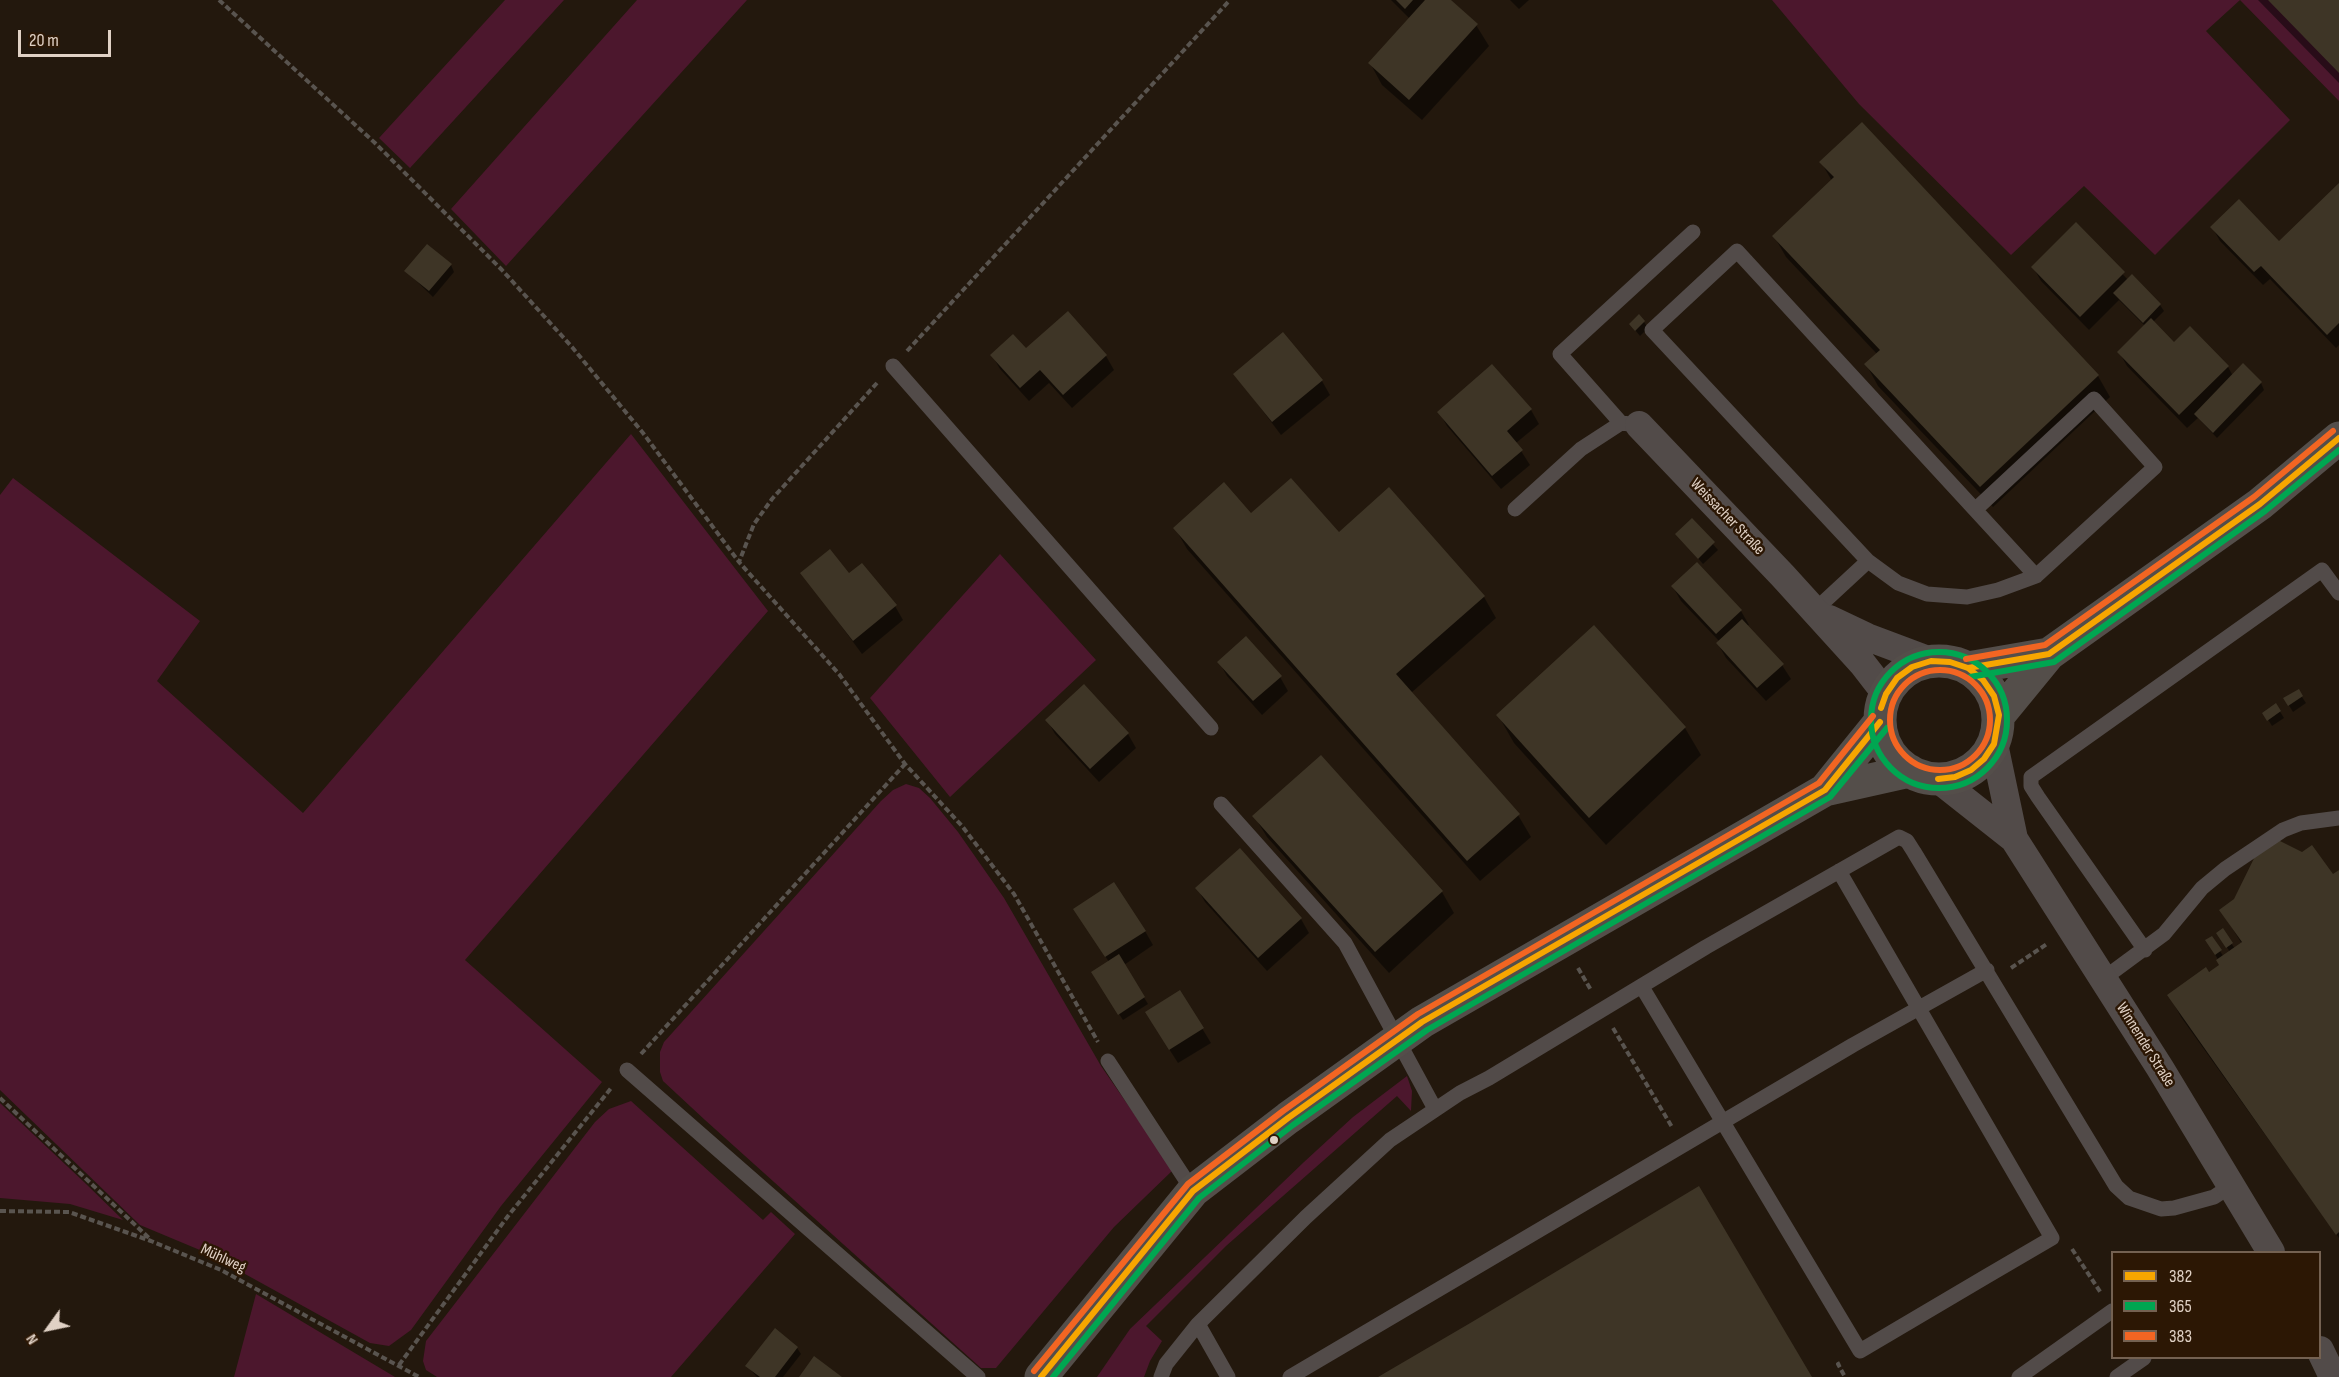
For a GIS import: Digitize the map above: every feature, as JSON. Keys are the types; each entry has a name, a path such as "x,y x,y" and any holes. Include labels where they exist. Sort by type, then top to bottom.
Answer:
{"street":[{"name":"Weissacher Straße","path":"1630,424 1862,663 1883,708 1882,737 1889,751 1924,775"},
{"name":"Weissacher Straße","path":"1041,1377 1193,1191 1396,1039 1825,790 1924,775 1955,777 1971,770 1984,759 1996,730 2049,654 2260,504 2339,438"},
{"name":"Weissacher Straße","path":"1814,611 1868,638 1931,661 1950,662 1968,668 2049,654"},
{"name":"Weissacher Straße","path":"1825,790 1883,708 1897,678 1912,667 1931,661"},
{"path":"1968,668 1983,680 1994,696 1996,730"},
{"name":"Winnender Straße","path":"1996,730 2014,840"},
{"name":"Winnender Straße","path":"1924,775 2014,840 2232,1185 2270,1251"},
{"path":"2321,1354 2332,1377"}],"lane":[{"path":"1515,509 1581,449 1630,424 1560,354 1693,232"},
{"path":"1976,509 2094,399 2155,467 2036,576 1998,590 1967,597 1927,594 1898,583 1868,561 1652,330 1737,251 2036,576"},
{"path":"893,366 1211,728"},
{"path":"1814,611 1868,561"},
{"path":"2145,950 2038,797 2031,786 2031,777 2322,570 2339,592"},
{"path":"1221,804 1345,943 1435,1109"},
{"path":"2103,979 2164,934 2202,888 2283,830 2301,823 2339,819"},
{"path":"1161,1377 1166,1364 1198,1324 1306,1217 1390,1140 1435,1109 1899,837 1907,841 2116,1186 2129,1198 2153,1207 2174,1208 2214,1197 2232,1185"},
{"path":"1642,987 1860,1351 2052,1238 1839,871"},
{"path":"1290,1377 1918,1007 1987,970"},
{"path":"1108,1061 1193,1191"},
{"path":"627,1070 978,1377"},
{"path":"2019,1377 2109,1306"},
{"path":"1198,1324 1228,1377"},
{"path":"2117,1377 2143,1359"}],"path":[{"path":"219,0 375,143 502,270 572,347 643,433 740,562 839,674 905,764 962,826 1014,894 1108,1061"},
{"path":"740,562 754,524 772,499 1230,0"},
{"path":"399,1365 508,1216 627,1070 905,764"},
{"path":"1562,942 1683,1145"},
{"path":"2006,971 2024,960"},
{"path":"0,1098 151,1241"},
{"name":"Mühlweg","path":"0,1211 69,1212 151,1241 221,1270 419,1377"},
{"path":"2052,1238 2066,1241 2109,1306"}],"shaded area":[{"path":"505,0 564,0 410,168 379,138"},
{"path":"637,0 747,0 506,266 451,209"},
{"path":"1772,0 2240,0 2206,31 2290,120 2155,255 2084,186 2011,255 1859,104"},
{"path":"2240,0 2339,0 2339,101"},
{"path":"631,434 768,611 465,960 602,1082 501,1206 411,1330 389,1346 370,1343 207,1253 140,1225 0,1090 0,495 13,478 200,621 157,681 303,813"},
{"path":"1000,554 1096,660 950,797 870,698"},
{"path":"906,784 919,788 930,798 958,832 1004,898 1101,1066 1173,1170 1114,1227 996,1368 981,1368 705,1120 663,1081 660,1072 660,1052 664,1042 881,801 893,790"},
{"path":"1407,1076 1412,1091 1411,1111 1397,1096 1226,1246 1146,1326 1162,1341 1144,1377 1097,1377 1130,1329 1353,1117"},
{"path":"631,1101 763,1220 771,1212 795,1234 671,1377 437,1377 426,1370 423,1361 426,1341 595,1122 609,1109"},
{"path":"0,1103 123,1220 70,1204 0,1198"},
{"path":"256,1294 395,1377 234,1377"}],"building":[{"path":"1396,0 1413,0 1405,9"},
{"path":"1425,0 1451,0 1478,24 1409,100 1368,63"},
{"path":"2268,0 2339,0 2339,73"},
{"path":"1862,122 2099,375 1980,487 1864,364 1880,350 1772,236 1834,177 1819,162"},
{"path":"2339,183 2339,323 2327,335 2261,266 2254,272 2210,227 2239,199 2279,241"},
{"path":"2076,222 2125,272 2080,317 2031,267"},
{"path":"427,244 452,264 429,291 404,271"},
{"path":"2132,274 2161,304 2143,323 2113,293"},
{"path":"1068,311 1107,355 1063,395 1040,370 1020,388 990,355 1013,334 1026,348"},
{"path":"1639,314 1645,321 1635,331 1629,324"},
{"path":"2151,318 2174,342 2190,326 2229,366 2179,415 2117,352"},
{"path":"1283,332 1323,380 1272,422 1233,374"},
{"path":"2243,363 2262,382 2213,433 2194,414"},
{"path":"1492,364 1532,409 1507,431 1523,450 1492,476 1437,412"},
{"path":"1291,478 1339,532 1389,487 1485,596 1396,674 1520,814 1467,861 1173,528 1224,482 1251,513"},
{"path":"1692,518 1715,542 1698,559 1675,534"},
{"path":"830,549 849,573 862,563 897,605 853,641 800,573"},
{"path":"1697,562 1742,610 1716,634 1671,586"},
{"path":"1742,619 1784,664 1757,688 1716,643"},
{"path":"1594,625 1686,727 1589,818 1496,715"},
{"path":"1246,636 1282,676 1253,701 1217,662"},
{"path":"1084,684 1129,733 1090,769 1045,720"},
{"path":"2299,689 2303,696 2288,706 2283,698"},
{"path":"2276,703 2281,711 2267,721 2262,713"},
{"path":"1321,755 1443,891 1375,952 1252,816"},
{"path":"2266,834 2302,852 2312,845 2333,874 2339,870 2339,1232 2336,1235 2167,995 2206,967 2209,972 2219,965 2216,960 2242,942 2219,910 2234,899"},
{"path":"1240,848 1302,918 1258,958 1195,888"},
{"path":"1114,882 1146,931 1105,957 1073,909"},
{"path":"2223,928 2233,943 2226,948 2216,933"},
{"path":"2212,936 2222,950 2215,955 2205,940"},
{"path":"1119,954 1145,997 1118,1015 1091,972"},
{"path":"1180,990 1204,1028 1169,1050 1145,1012"},
{"path":"1699,1186 1812,1377 1378,1377 1472,1322"},
{"path":"775,1328 798,1347 775,1377 760,1377 745,1366"},
{"path":"814,1356 842,1377 799,1377"}],"transit line":[{"name":"383","path":"1966,659 2045,645 2254,497 2333,431"},
{"name":"382","path":"1968,668 2049,654 2260,504 2339,438"},
{"name":"365","path":"1970,677 2054,662 2265,511 2339,450"},
{"name":"365","path":"1939,652 1965,657 1977,663 1987,672 1996,682 2002,694 2007,720 2002,746 1996,758 1987,768 1977,777 1965,783 1939,788 1913,783 1901,777 1891,768 1882,758 1876,746 1871,720 1876,694 1882,682 1891,672 1901,663 1913,657 1939,652"},
{"name":"382","path":"1881,708 1886,694 1897,678 1912,667 1931,661 1950,662 1968,668 1983,680 1994,696 1999,715 1994,744 1984,759 1971,770 1955,777 1938,779"},
{"name":"383","path":"1940,670 1959,674 1975,685 1986,701 1990,720 1986,739 1975,755 1959,766 1940,770 1921,766 1905,755 1894,739 1890,720 1894,701 1905,685 1921,674 1940,670"},
{"name":"383","path":"1034,1371 1188,1184 1283,1111 1418,1014 1819,783 1873,716"},
{"name":"382","path":"1041,1377 1193,1191 1288,1118 1422,1022 1825,790 1880,722"},
{"name":"365","path":"1053,1377 1199,1198 1293,1125 1427,1030 1830,797 1887,728"}]}
